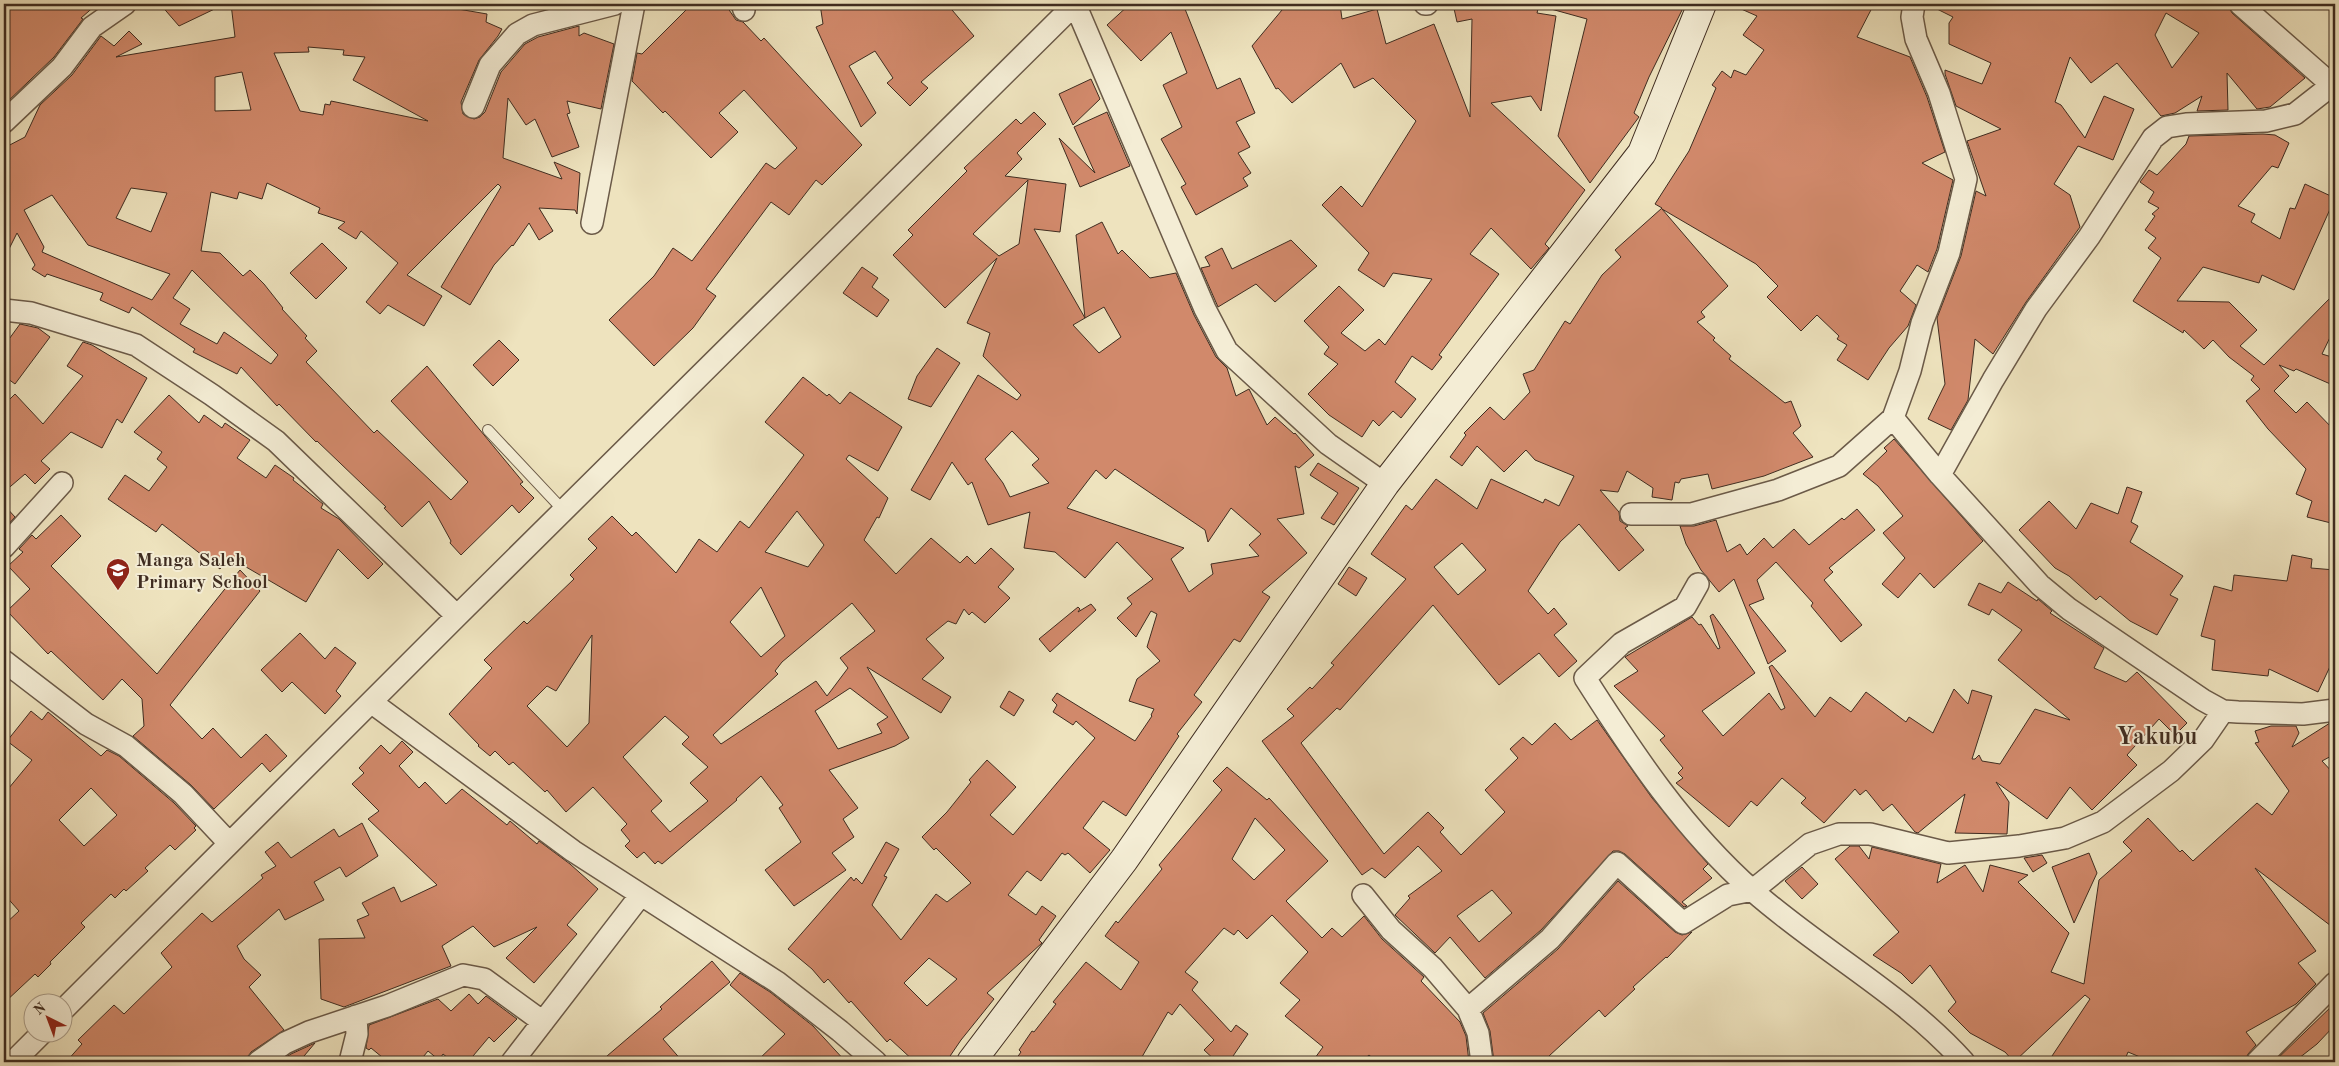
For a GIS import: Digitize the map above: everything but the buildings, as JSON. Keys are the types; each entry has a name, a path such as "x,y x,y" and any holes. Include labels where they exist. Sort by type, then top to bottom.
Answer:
{"street":[{"path":"4,122 62,67 92,27 125,4"},
{"path":"473,107 490,65 517,34 533,25 614,4"},
{"path":"592,223 634,4"},
{"path":"72,1001 563,510 1075,4 1206,309 1227,351 1328,444 1385,484"},
{"path":"971,1062 1124,860 1385,484 1642,153 1702,4"},
{"path":"991,1062 1396,492 1514,341 1659,162 1720,4"},
{"path":"1632,514 1690,514 1778,490 1839,466 1893,418 1910,371 1922,323 1949,253 1966,179 1939,93 1916,39 1912,17 1914,4"},
{"path":"1940,476 1993,380 2036,310 2089,236 2153,138 2167,127 2186,124 2266,121 2295,114 2334,86 2240,4"},
{"path":"4,310 31,313 136,345 212,395 276,441 457,616"},
{"path":"1893,418 1940,476 2040,585 2069,609 2223,711 2303,714 2335,710"},
{"path":"4,547 62,483"},
{"path":"1698,584 1685,607 1622,643 1584,678 1630,749 1677,813 1753,890 1912,1012 1964,1062"},
{"path":"4,661 86,724 126,746 182,794 229,844"},
{"path":"371,702 573,851 640,896 777,982 876,1062"},
{"path":"1468,1009 1550,939 1617,862 1683,923 1728,895 1753,890 1810,844 1839,834 1870,834 1948,853 2019,846 2065,838 2104,822 2171,772 2203,740 2223,711"},
{"path":"1364,895 1391,930 1433,968 1468,1009 1478,1033 1482,1062"},
{"path":"512,1062 640,896"},
{"path":"258,1062 285,1043 301,1036 463,975 484,979 543,1022"},
{"path":"2257,1062 2335,983"},
{"path":"350,1062 357,1034 356,1016"},
{"path":"13,1062 31,1044"}],"lane":[{"path":"488,430 563,510"}],"place":[{"name":"Manga Saleh Primary School","path":"118,591"}],"district":[{"name":"Yakubu","path":"2157,736"}]}
